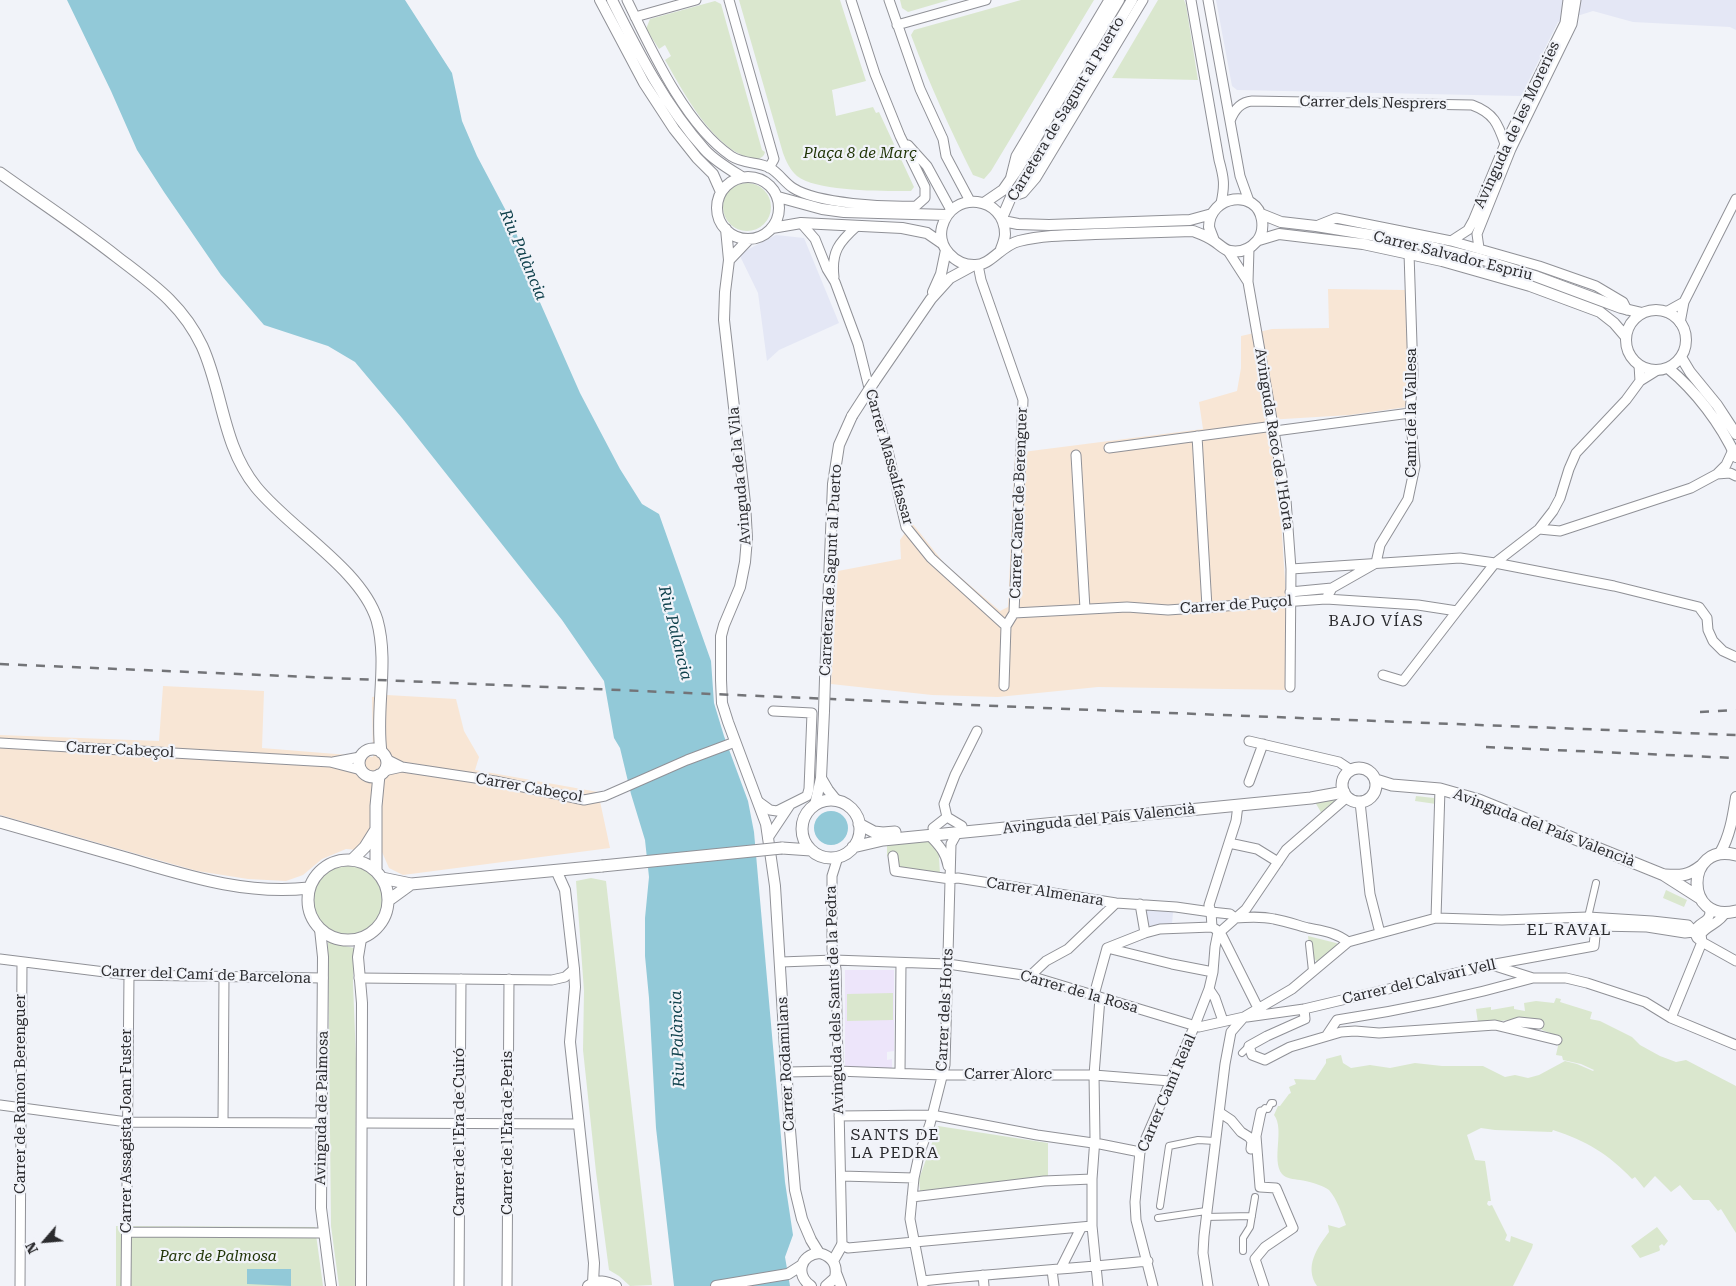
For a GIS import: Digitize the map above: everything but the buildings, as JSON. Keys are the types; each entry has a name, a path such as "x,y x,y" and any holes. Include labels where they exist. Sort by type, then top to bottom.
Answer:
{"main road":[{"path":"0,173 99,243 164,294 192,328 202,348 228,435 245,471 255,486 274,507 350,575 366,596 376,618 381,639 378,732 383,764 376,806 375,831 379,874 387,889 389,900 386,917 376,930 361,939 339,940 320,929 311,917 308,903 310,888 319,872 334,862 352,860 365,863 379,874 411,884 782,848 812,850 824,856 838,857 846,853 858,840 859,824 852,809 846,804 836,800 825,800 815,805 805,815 802,829 791,843 782,848"},
{"path":"376,806 364,773 358,764 378,732"},
{"path":"364,753 375,749 383,764"},
{"path":"364,773 373,777 383,764"},
{"path":"1362,768 1372,773 1376,780 1375,792 1370,799 1360,802 1353,801 1344,791 1344,776 1351,770 1362,768"},
{"name":"Avinguda del País Valencià","path":"1376,780 1392,785 1440,789 1479,800 1664,875 1700,898 1710,909"},
{"name":"Avinguda del País Valencià","path":"1375,792 1392,785"},
{"name":"Avinguda del País Valencià","path":"960,829 1238,806 1311,798 1344,791"},
{"name":"Avinguda del País Valencià","path":"853,847 932,832 1310,792 1344,791"},
{"path":"0,822 199,879 242,887 285,890 310,888"},
{"name":"Avinguda del País Valencià","path":"859,824 874,832 883,833 932,832"},
{"path":"802,829 806,843 812,850"},
{"path":"352,860 375,831"},
{"path":"1723,848 1736,855"},
{"name":"Avinguda del País Valencià","path":"1664,875 1679,876 1691,874 1723,848"},
{"path":"1700,898 1696,887 1696,876 1701,866"},
{"path":"389,900 411,884"},
{"path":"285,890 308,903"},
{"path":"1710,909 1731,914"}],"street":[{"path":"600,0 644,83 674,129 697,158 713,174 721,192"},
{"path":"612,0 655,79 684,125 706,151 742,177"},
{"path":"627,0 669,80 693,117 714,142 740,162 770,168 792,188 802,193 846,202 916,206 925,198 925,187 900,136 875,74 851,0"},
{"path":"635,17 696,0"},
{"path":"729,0 774,159 770,168"},
{"path":"889,0 920,89 943,139 946,156 970,201"},
{"path":"897,25 986,0"},
{"path":"1010,179 1016,156 1109,0"},
{"name":"Carretera de Sagunt al Puerto","path":"984,203 1003,190 1119,0"},
{"name":"Carretera de Sagunt al Puerto","path":"1002,220 1011,197 1026,177 1132,0"},
{"path":"1011,197 1023,193 1036,178 1143,0"},
{"path":"1191,0 1218,160 1225,188 1221,202 1212,214 1209,228 1214,241"},
{"path":"1208,0 1240,176 1249,201"},
{"name":"Avinguda de les Moreries","path":"1451,240 1468,230 1473,221 1506,144 1564,22 1568,0"},
{"name":"Avinguda de les Moreries","path":"1479,248 1477,234 1511,149 1572,24 1576,0"},
{"name":"Carrer dels Nesprers","path":"1230,121 1234,110 1244,102 1252,101 1472,106 1485,110 1499,125 1506,144"},
{"path":"900,136 927,166 949,212"},
{"path":"742,177 756,177 764,181 775,191 778,197 779,213 772,228 762,236 749,239 737,236 726,229 718,213 717,205 721,192 730,182 742,177"},
{"path":"778,197 822,209 844,212 949,212"},
{"path":"1001,249 1017,241 1051,236 1194,231 1205,235 1228,251 1239,252 1249,248 1259,240 1263,227 1261,214 1256,206 1249,201 1235,198 1221,202"},
{"path":"1680,323 1684,302 1736,199"},
{"path":"772,228 801,223 902,228 919,231 927,233 944,247 953,258 963,264 976,265 992,260 1001,249 1005,235 1002,220 994,209 984,203 970,201 960,204 949,212 942,229 944,247"},
{"path":"1002,220 1018,224 1049,225 1190,220 1212,214"},
{"name":"Carrer Salvador Espriu","path":"1261,214 1280,222 1408,241 1477,258 1535,276 1627,310 1642,313"},
{"path":"1316,226 1336,218 1451,240 1540,266 1596,286 1623,302 1627,310"},
{"name":"Carrer Massalfassar","path":"801,223 815,239 835,282 858,344 887,447 906,527 931,558 1006,626"},
{"name":"Carrer Massalfassar","path":"835,282 834,256 842,239 857,226"},
{"name":"Avinguda de la Vila","path":"726,229 729,260 724,320 745,503 747,538 740,587 724,625 720,649 722,703 759,802 768,838"},
{"name":"Carrer Salvador Espriu","path":"1259,240 1280,234 1363,244 1442,261 1530,286 1600,312 1614,323 1626,337"},
{"path":"729,260 749,239"},
{"name":"Carretera de Sagunt al Puerto","path":"930,299 941,274 944,247"},
{"name":"Avinguda Racó de l'Horta","path":"1249,248 1248,282 1286,500 1291,569 1290,686"},
{"name":"Avinguda Racó de l'Horta","path":"1228,251 1248,282"},
{"name":"Camí de la Vallesa","path":"1376,563 1380,545 1408,499 1413,483 1415,466 1410,413 1413,375 1409,253"},
{"name":"Carretera de Sagunt al Puerto","path":"815,805 822,778 833,484 839,444 852,416 930,299 950,278 976,265"},
{"name":"Carrer Canet de Berenguer","path":"976,265 1023,400 1014,613 1006,626 1004,686"},
{"path":"1666,312 1684,302"},
{"path":"1654,310 1666,312 1674,316 1686,334 1685,346 1681,357 1668,368 1656,370 1639,365 1631,358 1627,348 1626,337 1631,323 1642,313 1654,310"},
{"path":"1681,357 1736,434"},
{"path":"1639,365 1640,382"},
{"path":"1539,530 1560,531 1691,488 1717,474 1726,465 1734,454 1710,414 1681,379 1668,368"},
{"path":"1383,675 1403,681 1495,563 1539,530 1560,498 1576,453 1626,400 1640,382 1656,370"},
{"path":"1109,448 1197,436 1410,413"},
{"path":"1197,436 1207,607"},
{"path":"1076,455 1085,609"},
{"path":"1717,474 1730,473 1736,476"},
{"path":"1291,569 1460,558 1614,586 1698,607 1707,618 1708,630 1713,641 1723,651 1736,657"},
{"path":"1326,599 1332,588 1376,563"},
{"name":"Carrer de Puçol","path":"1014,613 1127,606 1168,610 1207,607 1290,596 1332,588"},
{"name":"Carrer de Puçol","path":"1290,596 1418,605 1457,610"},
{"path":"759,802 770,810 777,811 807,796 809,789 812,714 773,711"},
{"path":"960,829 947,817 944,804 955,775 977,732"},
{"path":"1249,741 1339,762 1351,770"},
{"name":"Carrer Cabeçol","path":"383,764 495,781 584,800 605,796 687,760 736,742"},
{"name":"Carrer Cabeçol","path":"0,743 330,762 364,773"},
{"path":"1249,782 1263,744"},
{"name":"Carrer Cabeçol","path":"330,762 364,753"},
{"path":"822,778 836,800"},
{"path":"1436,918 1440,789"},
{"path":"1107,948 1145,933 1174,927 1216,930 1227,926 1246,909 1286,850 1344,791"},
{"path":"1723,848 1733,816 1736,797"},
{"path":"1360,802 1370,894 1380,933"},
{"path":"768,838 791,804"},
{"path":"1238,806 1236,820 1209,905 1216,930 1258,1008"},
{"path":"932,832 947,817"},
{"name":"Carrer dels Horts","path":"922,1284 910,1220 914,1178 945,1065 951,844 960,829"},
{"name":"Carrer dels Horts","path":"932,832 947,860 950,879"},
{"name":"Carrer Rodamilans","path":"768,838 775,886 781,962 795,1190 802,1219 815,1254"},
{"path":"1229,843 1257,849 1278,862"},
{"name":"Carrer Almenara","path":"893,856 895,871 950,879 958,878 1116,903 1230,914 1235,918 1273,918 1308,928 1328,931 1341,936 1348,942"},
{"name":"Avinguda dels Sants de la Pedra","path":"838,857 832,876 832,950 836,969 842,1245"},
{"path":"565,890 570,869"},
{"path":"556,870 565,890 574,969 575,987 570,1042 594,1263 591,1284 612,1284"},
{"path":"1588,918 1596,883"},
{"path":"1030,976 1046,961 1068,949 1116,903"},
{"path":"1140,904 1145,933"},
{"path":"1573,919 1574,921 1596,926 1647,927 1685,933 1708,920 1711,916 1710,909"},
{"path":"1671,1018 1702,942 1701,934 1707,928 1731,914"},
{"path":"1208,1286 1203,1253 1206,1214 1225,1064 1231,1032 1244,1017 1292,989 1348,942 1436,918 1588,918 1652,921 1688,925 1702,942 1736,961"},
{"name":"Carrer del Calvari Vell","path":"1244,1017 1304,1009 1490,965 1594,946 1596,926"},
{"name":"Avinguda de Palmosa","path":"320,929 323,957 321,1208 331,1286"},
{"name":"Carrer Camí Reial","path":"1154,1286 1136,1220 1135,1202 1140,1152 1209,989 1213,972 1216,930"},
{"path":"361,939 358,957 362,1003 361,1286"},
{"path":"1309,944 1312,971"},
{"path":"1107,948 1213,972"},
{"path":"1098,1286 1092,1226 1094,1075 1097,997 1107,948"},
{"name":"Carrer del Camí de Barcelona","path":"0,960 129,975 323,978"},
{"name":"Carrer de la Rosa","path":"781,962 834,960 948,964 1030,976 1195,1025"},
{"name":"Carrer de Ramon Berenguer","path":"20,1286 22,962"},
{"path":"900,1073 901,963"},
{"path":"1490,965 1534,978"},
{"path":"359,978 552,980 565,977 574,969"},
{"name":"Carrer Assagista Joan Fuster","path":"126,1286 129,975"},
{"path":"223,1122 224,977"},
{"path":"1327,1035 1337,1020 1451,999 1534,978 1566,978 1645,1002 1671,1018 1736,1046"},
{"name":"Carrer de l'Era de Cuiró","path":"459,1286 461,979"},
{"name":"Carrer de l'Era de Peris","path":"507,1286 509,979"},
{"path":"1209,989 1215,998 1223,1022"},
{"path":"1242,1053 1267,1036 1305,1019 1304,1009"},
{"path":"1195,1025 1199,1027 1244,1017"},
{"path":"1504,1026 1519,1022 1539,1024"},
{"path":"1250,1046 1252,1055 1265,1060 1290,1047 1341,1032 1379,1033 1495,1025 1557,1040"},
{"name":"Carrer Alorc","path":"787,1072 1094,1075 1170,1081"},
{"path":"1264,1286 1255,1260 1265,1247 1293,1228 1276,1188 1260,1187 1256,1136 1260,1112 1262,1113 1265,1108 1268,1109 1270,1103 1273,1103"},
{"path":"0,1104 128,1122 322,1123"},
{"path":"1219,1112 1231,1120 1240,1132 1249,1137 1252,1141 1251,1152 1258,1162"},
{"path":"839,1116 932,1115 1140,1152"},
{"path":"362,1123 579,1124"},
{"path":"1160,1206 1169,1146 1198,1140 1216,1141"},
{"path":"841,1176 914,1178"},
{"path":"912,1197 1044,1181 1092,1178"},
{"path":"1243,1251 1243,1238 1250,1227 1255,1196"},
{"path":"1158,1218 1206,1214 1252,1216"},
{"path":"833,1261 842,1245 848,1248 914,1243 1092,1226"},
{"path":"1054,1286 1056,1269 1081,1228"},
{"path":"127,1232 323,1233"},
{"path":"807,1283 802,1275 802,1266 804,1261 815,1254 830,1257 841,1286"},
{"path":"922,1284 983,1275 1096,1267 1148,1261"},
{"path":"594,1263 612,1284"},
{"path":"716,1286 788,1274 802,1266"},
{"path":"826,1286 832,1281 836,1273"},
{"path":"788,1274 807,1283"},
{"path":"983,1275 984,1286"}],"shaded area":[{"path":"1216,0 1736,0 1736,30 1730,27 1633,22 1593,11 1558,22 1521,96 1237,90 1232,86"},
{"path":"776,235 804,238 839,323 779,350 767,361 758,293 739,254"},
{"path":"1328,289 1407,290 1407,407 1350,415 1267,420 1280,504 1292,690 1098,687 998,697 932,695 831,684 838,571 901,559 900,540 912,523 944,563 1000,611 1008,607 1015,453 1203,429 1199,402 1237,391 1241,368 1241,336 1272,329 1329,328"},
{"path":"163,686 264,691 262,748 373,757 372,697 387,695 456,699 464,731 479,757 475,770 598,792 610,848 403,875 389,868 382,852 346,849 322,859 303,875 286,881 248,879 197,871 0,815 0,735 159,741"},
{"path":"1146,909 1173,912 1172,925 1148,927"},
{"path":"845,970 894,970 894,1051 887,1052 887,1060 892,1059 892,1068 845,1069"}],"green space":[{"name":"Plaça 8 de Març","path":"739,0 840,0 866,81 832,90 836,116 873,107 876,113 879,112 914,187 911,191 835,188 807,181 795,174 788,165 783,153"},
{"path":"900,0 949,0 908,12 902,8"},
{"path":"1021,0 1094,0 991,171 984,179 973,175 940,106 911,35 914,30"},
{"path":"1158,0 1184,0 1198,80 1112,78"},
{"path":"715,1 721,4 762,150 765,152 761,158 749,160 750,158 736,152 723,143 711,131 690,102 665,60 671,56 665,45 659,49 646,29 650,19"},
{"path":"742,183 752,183 761,187 767,193 770,198 770,216 761,227 752,231 742,231 733,227 727,221 723,212 723,202 727,193 733,187"},
{"path":"1434,795 1436,797 1436,804 1415,801 1416,796 1434,798"},
{"path":"1336,798 1335,802 1322,814 1315,802"},
{"path":"926,840 936,845 940,874 898,869 893,856 887,856 887,845"},
{"path":"348,866 361,869 372,876 379,887 382,900 379,913 372,924 361,931 348,934 335,931 324,924 317,913 314,900 317,887 324,876 335,869"},
{"path":"591,878 606,881 652,1285 630,1286 609,1270 583,1050 584,991 576,881"},
{"path":"1666,890 1687,900 1684,907 1663,898"},
{"path":"1308,936 1338,944 1336,948 1318,963 1310,954"},
{"path":"328,942 354,948 353,984 356,1059 355,1286 339,1286 331,1226"},
{"path":"893,993 893,1020 847,1021 847,994"},
{"path":"1556,998 1561,999 1560,1002 1592,1012 1590,1019 1600,1021 1632,1037 1640,1045 1660,1056 1676,1062 1686,1060 1736,1086 1736,1233 1721,1209 1718,1211 1709,1200 1693,1200 1680,1185 1671,1192 1655,1176 1644,1188 1635,1177 1632,1179 1606,1156 1576,1138 1553,1130 1552,1132 1481,1128 1467,1135 1475,1160 1485,1161 1491,1201 1488,1201 1487,1204 1489,1206 1492,1205 1507,1235 1505,1240 1510,1242 1511,1236 1533,1244 1513,1286 1317,1286 1313,1279 1312,1265 1320,1245 1329,1232 1328,1225 1339,1228 1346,1225 1337,1202 1329,1190 1323,1186 1286,1177 1279,1168 1278,1128 1274,1115 1278,1106 1291,1093 1289,1087 1296,1084 1294,1079 1315,1080 1326,1063 1326,1059 1341,1055 1343,1063 1351,1068 1370,1065 1390,1068 1415,1063 1442,1066 1483,1066 1505,1077 1515,1075 1528,1078 1539,1075 1565,1061 1593,1071 1581,1064 1563,1060 1562,1056 1556,1055 1560,1037 1542,1030 1538,1023 1521,1019 1478,1023 1476,1009 1491,1007 1491,1010 1514,1006 1514,1009 1525,1011 1524,1003 1536,1001 1554,1003"},
{"path":"938,1126 1048,1143 1048,1177 920,1191 919,1179"},
{"name":"Parc de Palmosa","path":"116,1226 315,1227 323,1286 116,1286"},
{"path":"1657,1227 1668,1241 1664,1246 1662,1244 1659,1246 1659,1251 1640,1258 1631,1246"}],"water":[{"name":"Riu Palància","path":"67,0 405,0 452,73 462,121 477,156 514,226 535,291 580,393 620,469 642,504 659,514 711,661 714,703 748,801 754,832 785,1182 793,1235 785,1257 790,1286 674,1286 656,1128 645,956 645,918 649,877 645,840 620,748 614,738 604,681 562,620 402,418 355,362 328,346 264,325 221,275 137,150"},
{"path":"831,811 838,812 843,816 847,821 847,835 843,840 838,844 831,845 824,844 819,840 815,835 814,828 815,821 819,816 824,812"},
{"path":"247,1269 291,1269 291,1286 247,1284"}],"railway":[{"path":"0,664 1736,735"},
{"path":"1700,712 1736,710"},
{"path":"1486,747 1736,758"}],"district":[{"name":"BAJO VÍAS","path":"1376,621"},
{"name":"EL RAVAL","path":"1569,930"},
{"name":"SANTS DE LA PEDRA","path":"895,1144"}]}
